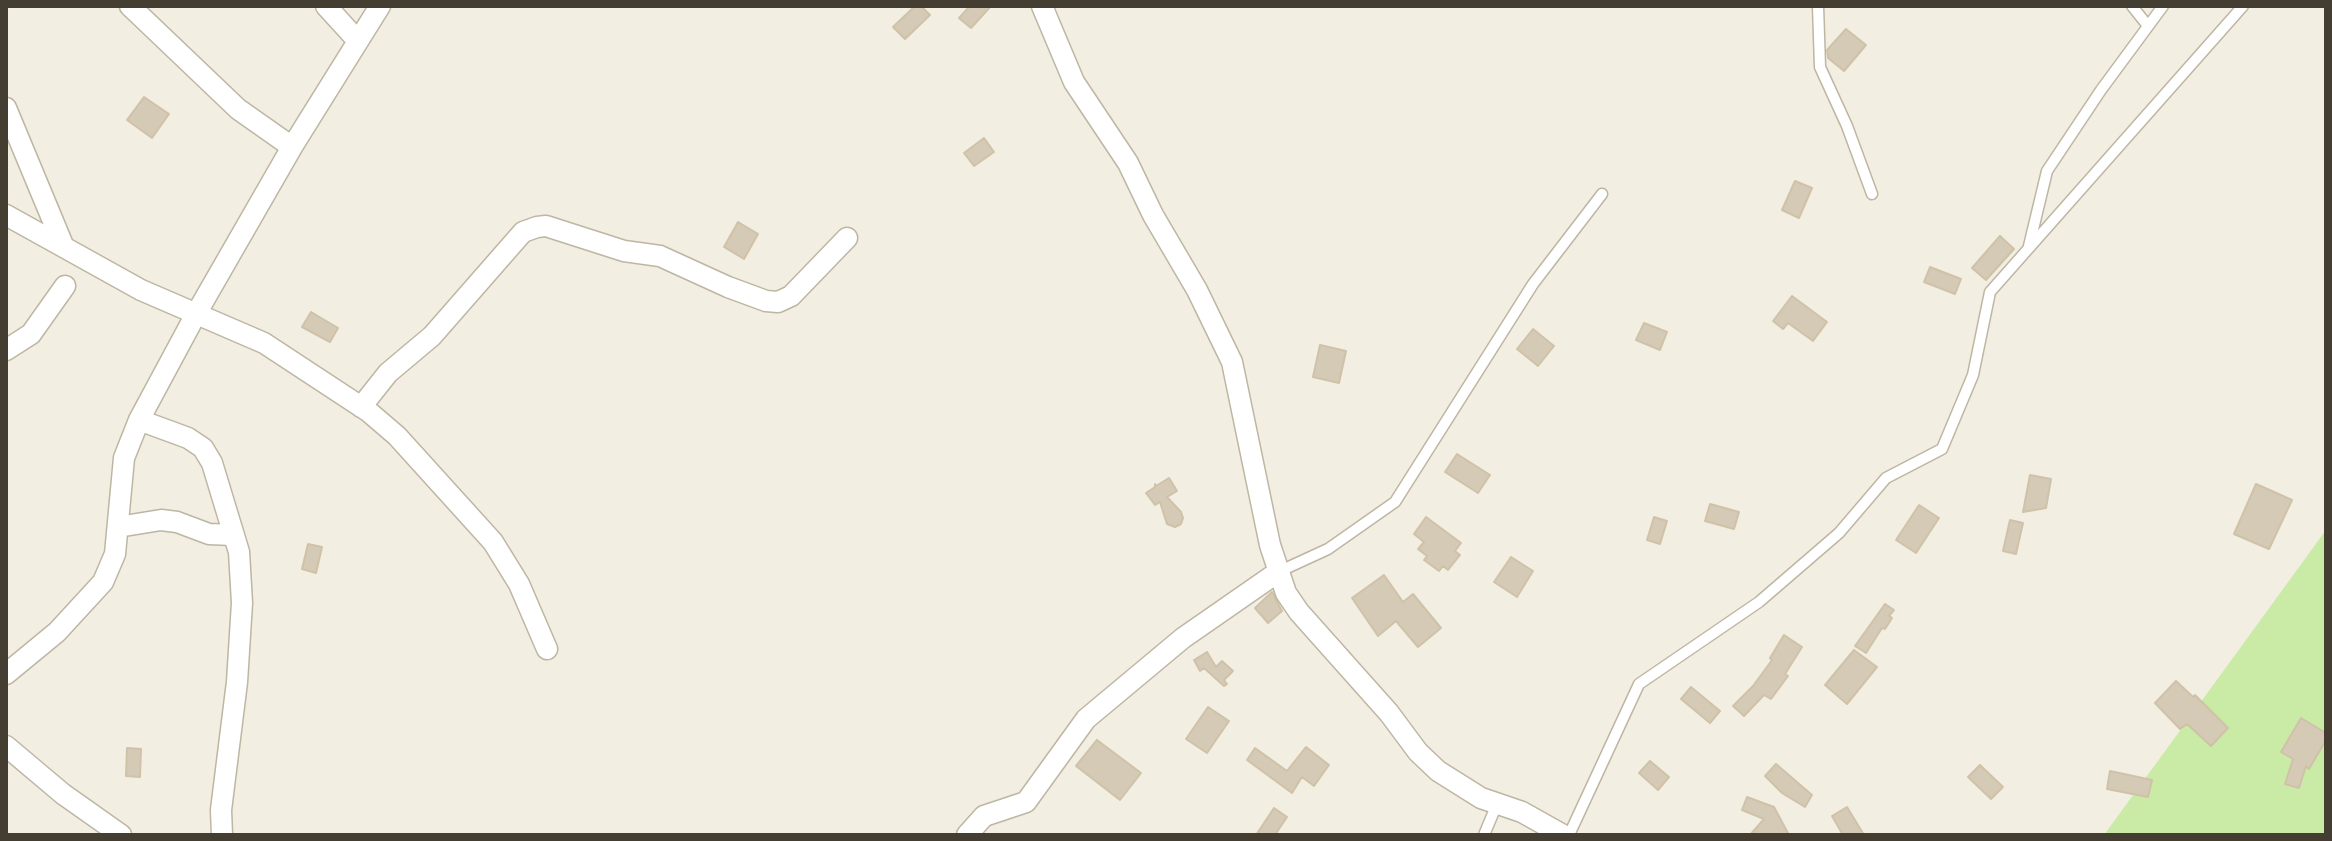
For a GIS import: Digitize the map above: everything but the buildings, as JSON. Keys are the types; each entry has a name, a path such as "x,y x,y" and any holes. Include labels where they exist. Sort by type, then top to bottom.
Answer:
{"street":[{"path":"130,6 238,109 292,147"},
{"path":"326,6 358,41"},
{"path":"6,674 57,632 103,582 115,554 124,458 139,420 292,147 380,6"},
{"path":"1042,6 1074,82 1128,163 1232,362 1278,572 1286,593 1299,612 1389,713 1418,752 1458,785 1566,835"},
{"path":"6,108 63,245"},
{"path":"6,215 141,290 264,343 361,407 397,436 493,542 519,584 547,649"},
{"path":"361,407 388,373 432,336 523,232 537,227 546,226 624,251 660,256 728,287 766,301 778,302 791,296 847,238"},
{"path":"6,350 31,334 65,286"},
{"path":"139,420 188,438 203,448 212,463 239,552 242,603 237,682 221,810 222,835"},
{"path":"118,527 161,520 177,522 209,534 233,535"},
{"path":"967,835 984,816 1026,802 1086,719 1183,638 1278,572"},
{"path":"6,746 63,794 121,835"}],"lane":[{"path":"1818,6 1820,67 1847,126 1872,194"},
{"path":"2132,6 2148,26"},
{"path":"2029,248 2047,171 2101,90 2163,6"},
{"path":"1566,835 1639,684 1759,602 1839,533 1886,478 1942,449 1973,375 1990,292 2243,6"},
{"path":"1278,572 1328,549 1395,502 1533,284 1602,194"},
{"path":"1484,835 1497,804"}],"green space":[{"path":"2326,530 2326,835 2104,835"}]}
